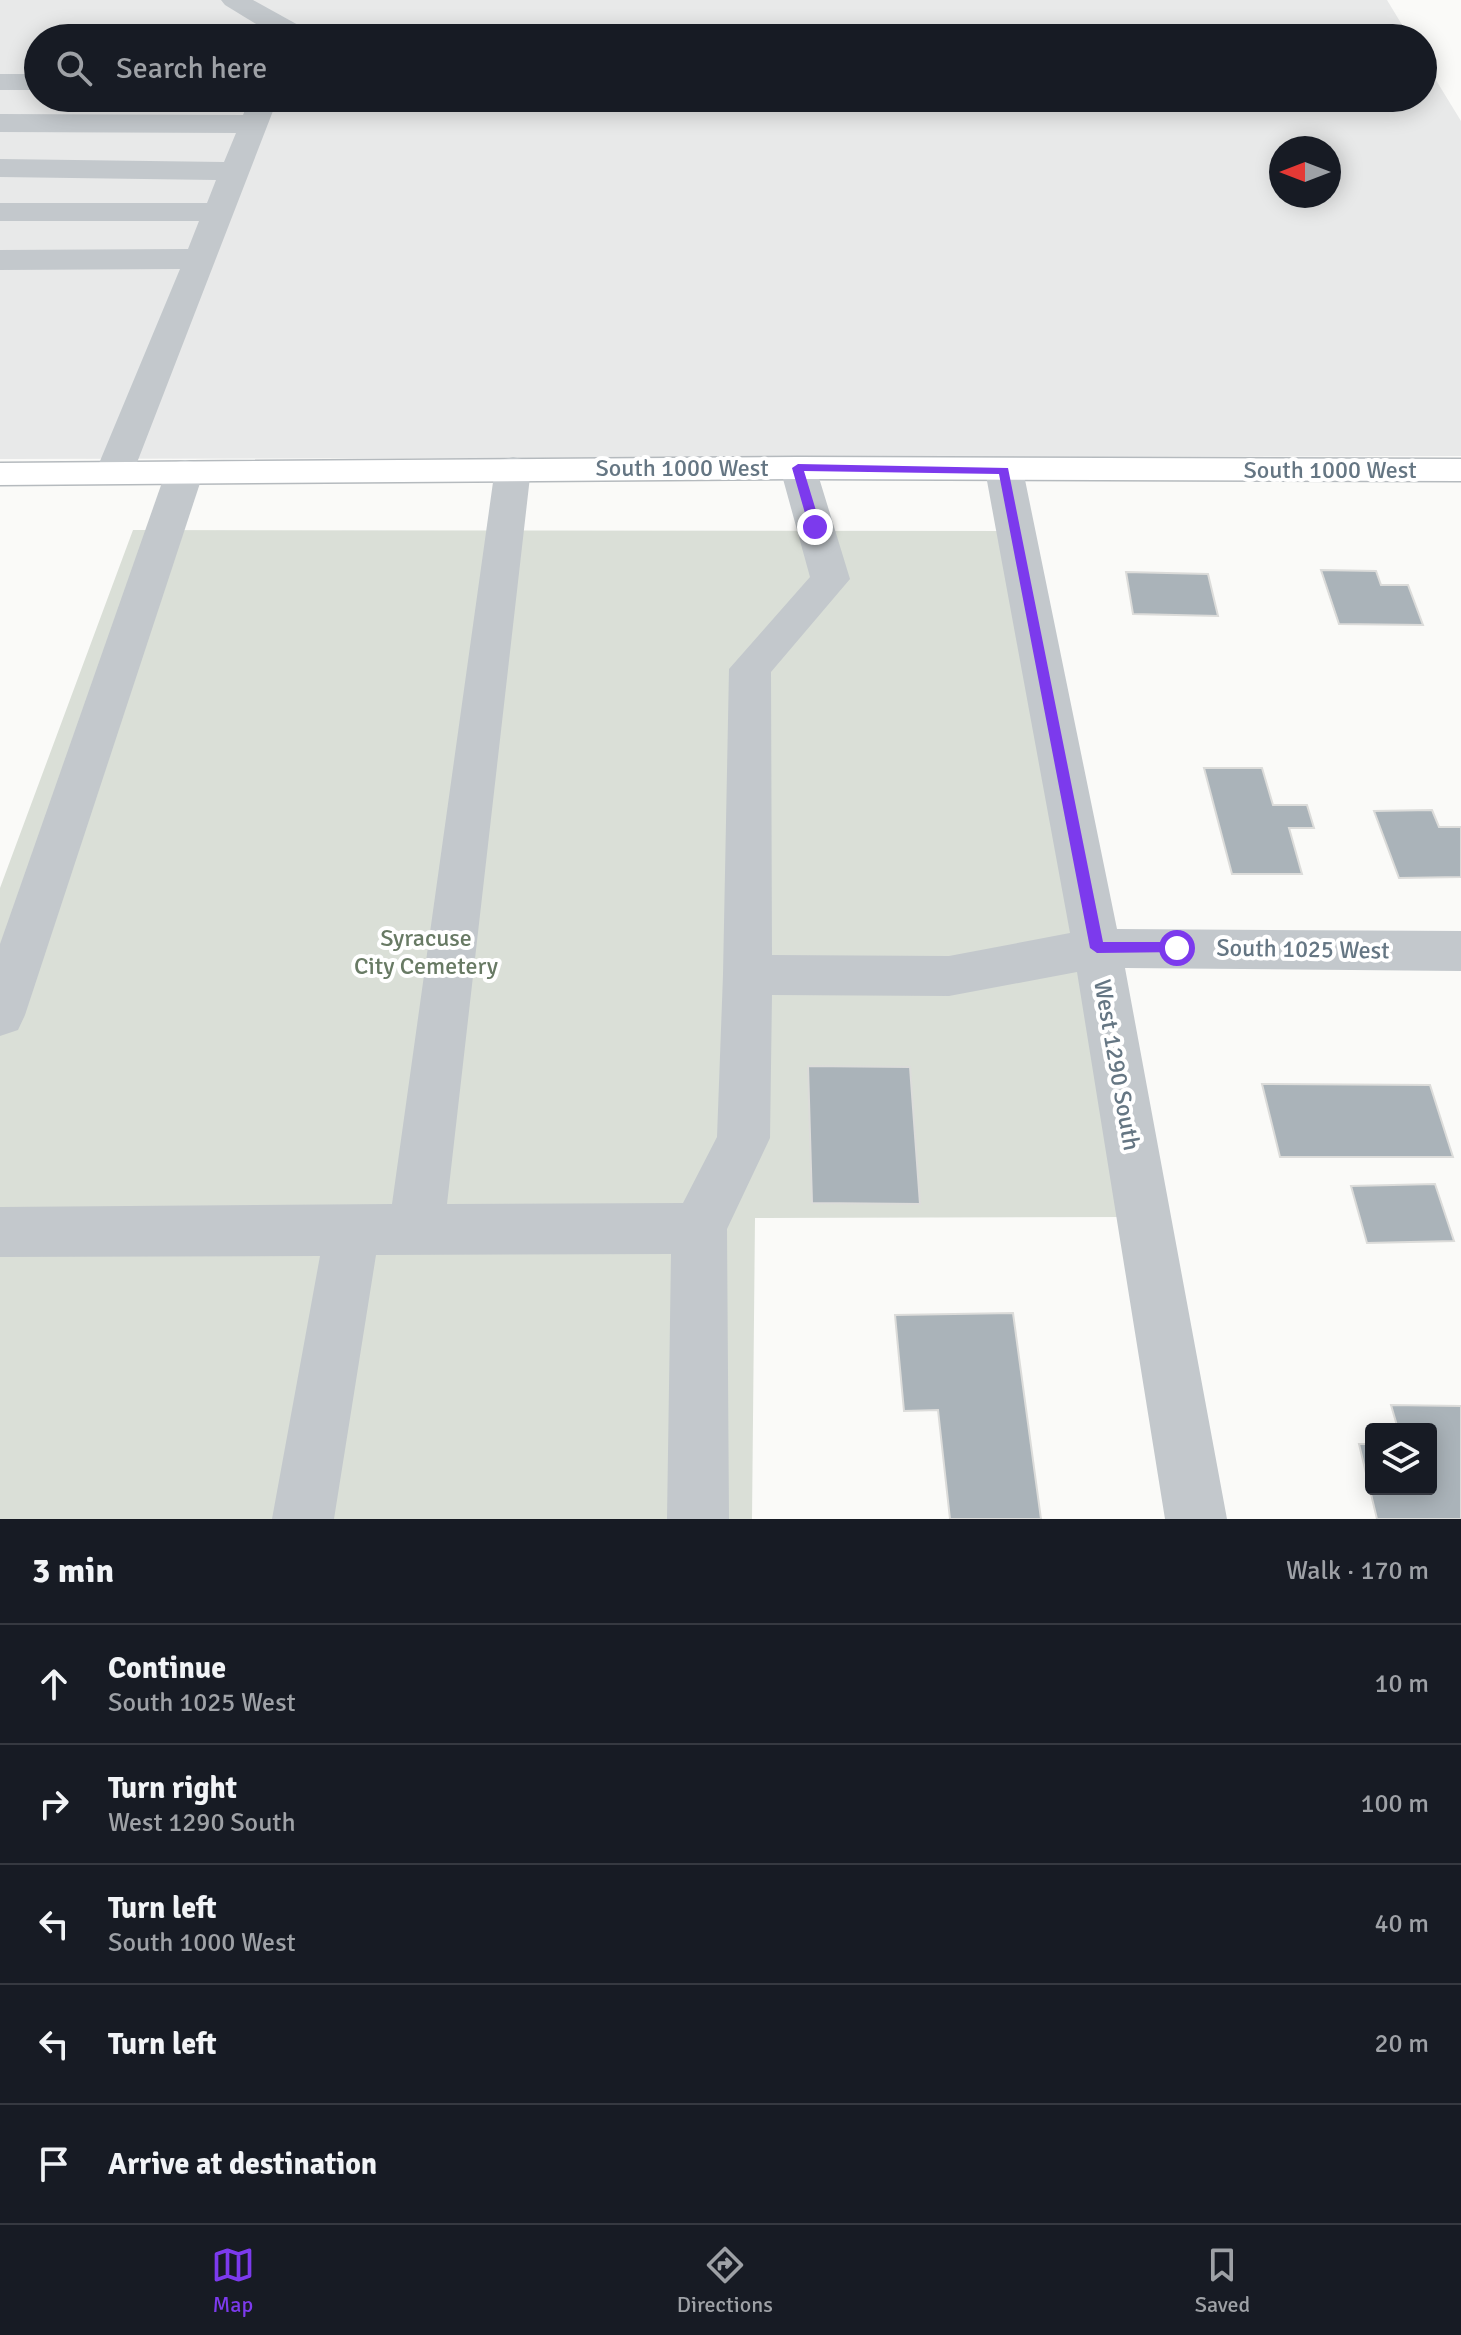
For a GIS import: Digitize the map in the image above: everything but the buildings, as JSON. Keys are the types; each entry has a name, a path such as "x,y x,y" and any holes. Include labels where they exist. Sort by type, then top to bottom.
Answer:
{"main road":[{"name":"South 1000 West","path":"0,474 513,468 1461,470"}],"street":[{"path":"234,0 277,24"},
{"path":"0,82 24,82"},
{"path":"0,123 237,112"},
{"path":"114,473 259,112"},
{"path":"0,168 235,171"},
{"path":"0,212 219,212"},
{"path":"0,260 200,259"},
{"path":"416,1230 513,468"},
{"path":"698,1519 699,1228 743,1138 748,975 750,669 830,579 798,468"},
{"name":"West 1290 South","path":"1004,470 1097,948 1196,1519"},
{"path":"0,1015 185,471"},
{"name":"South 1025 West","path":"748,975 949,976 1097,948 1461,951"},
{"path":"0,1232 699,1228"},
{"path":"303,1519 352,1230"}],"shaded area":[{"path":"0,0 1387,0 1402,24 24,24 24,112 1437,112 1437,82 1461,121 1461,456 0,459"}],"green space":[{"name":"Syracuse City Cemetery","path":"133,530 1013,531 1131,1217 755,1218 752,1519 0,1519 0,888"}],"route":[{"path":"815,527 798,468 1004,470 1097,948 1177,948"}]}
